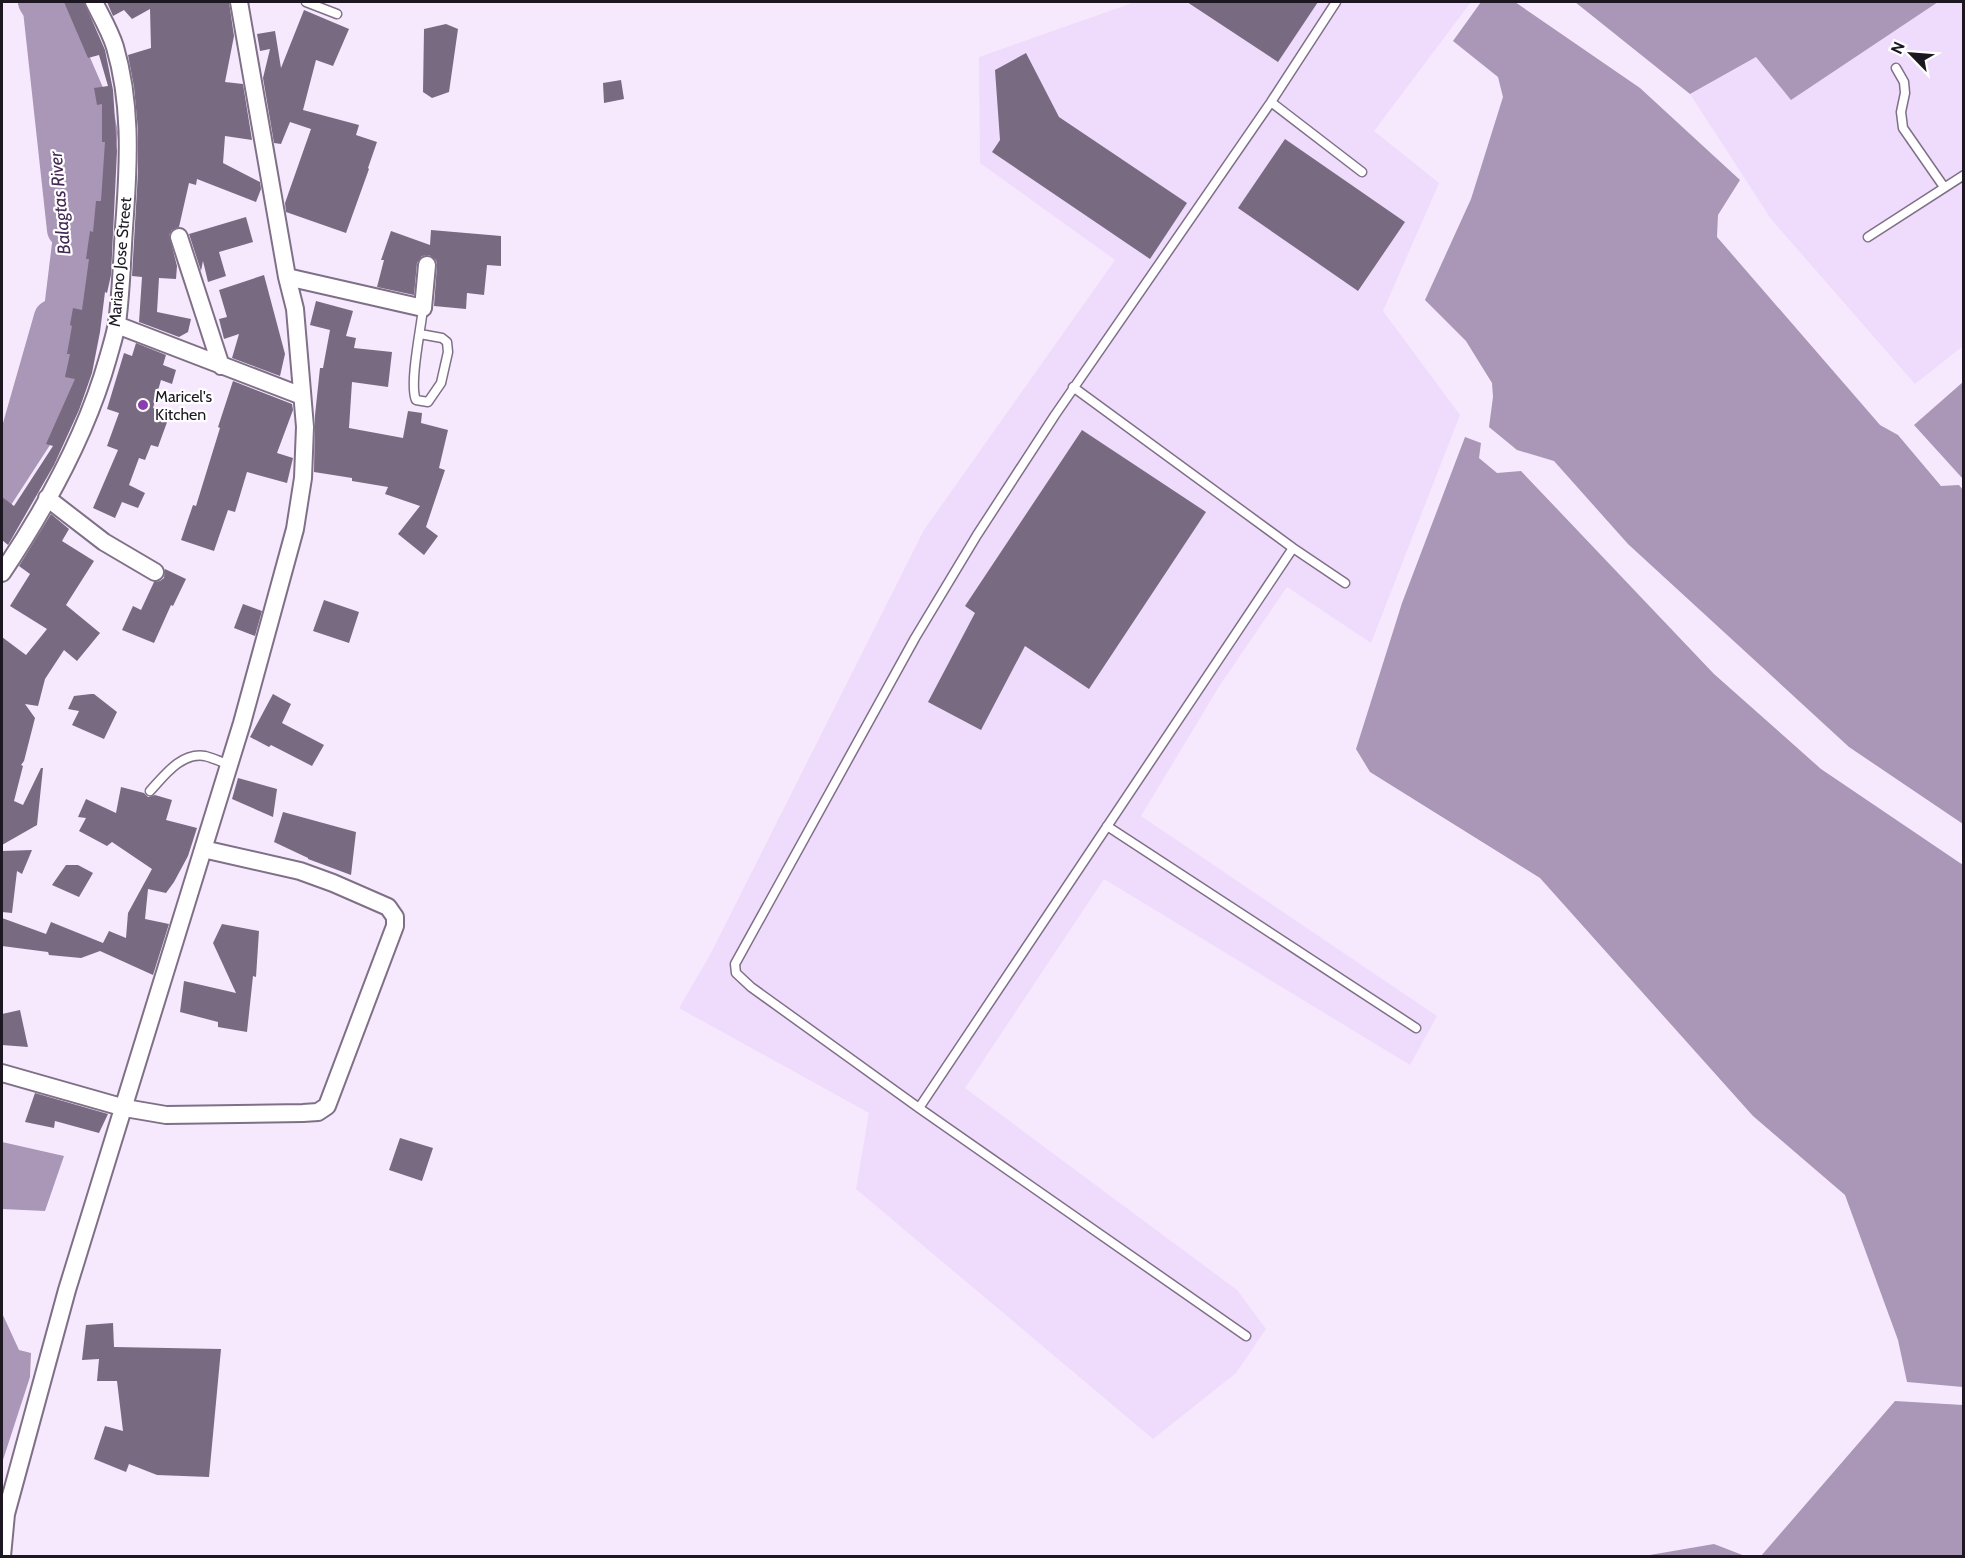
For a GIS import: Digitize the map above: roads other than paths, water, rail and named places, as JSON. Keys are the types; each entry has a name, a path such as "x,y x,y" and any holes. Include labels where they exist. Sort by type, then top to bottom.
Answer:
{"street":[{"name":"Mariano Jose Street","path":"2,573 80,437 98,394 117,325 126,189 128,112 114,45 94,2"},
{"path":"2,1557 6,1514 67,1290 125,1107 271,620 295,529 303,478 305,427 295,309 287,277 238,2"},
{"path":"179,237 221,366"},
{"path":"287,277 423,309 427,265"},
{"path":"117,325 302,396"},
{"path":"47,498 104,542 155,572"},
{"path":"2,1073 125,1107 166,1115 303,1113 318,1112 327,1106 395,926 395,917 388,906 300,871 203,849"}],"lane":[{"path":"306,2 337,14"},
{"path":"1246,1336 751,987 736,973 735,964 915,638 977,535 1073,387 1271,102 1336,2"},
{"path":"1896,68 1904,82 1905,93 1901,112 1903,128 1944,188"},
{"path":"1271,102 1362,172"},
{"path":"1868,237 1964,175"},
{"path":"420,334 442,338 447,342 448,352 441,383 428,402 416,400 414,395 414,379 423,309"},
{"path":"1073,387 1293,548 1345,583"},
{"path":"920,1108 1293,548"},
{"path":"150,791 170,769 188,758 204,756 228,765"},
{"path":"1107,826 1416,1028"}],"water":[{"path":"17,2 66,2 114,113 118,132 85,391 2,519 2,426 35,382 66,129 31,24"},
{"path":"1481,2 1515,2 1640,88 1740,180 1718,215 1717,237 1880,425 1898,435 1941,486 1959,485 1963,490 1963,824 1849,747 1628,544 1554,461 1517,450 1489,427 1493,397 1492,383 1466,341 1425,300 1471,199 1503,97 1498,77 1453,41"},
{"path":"1575,2 1938,2 1791,100 1756,57 1690,94"},
{"path":"1963,382 1963,479 1914,425"},
{"path":"1465,437 1481,443 1479,458 1497,473 1521,471 1714,674 1821,769 1963,865 1963,1387 1907,1382 1898,1340 1845,1195 1753,1116 1540,878 1370,772 1356,749 1402,603"},
{"path":"2,1142 64,1156 45,1211 2,1209"},
{"path":"2,1313 19,1350 31,1353 30,1377 2,1463"},
{"path":"1895,1401 1963,1405 1963,1556 1761,1556"},
{"path":"1714,1544 1745,1556 1644,1556"}],"waterway":[{"name":"Balagtas River","path":"35,2 40,10 64,230"},
{"name":"Balagtas River","path":"2,467 13,450 51,317"}],"place":[{"name":"Maricel's Kitchen","path":"143,405"}]}
